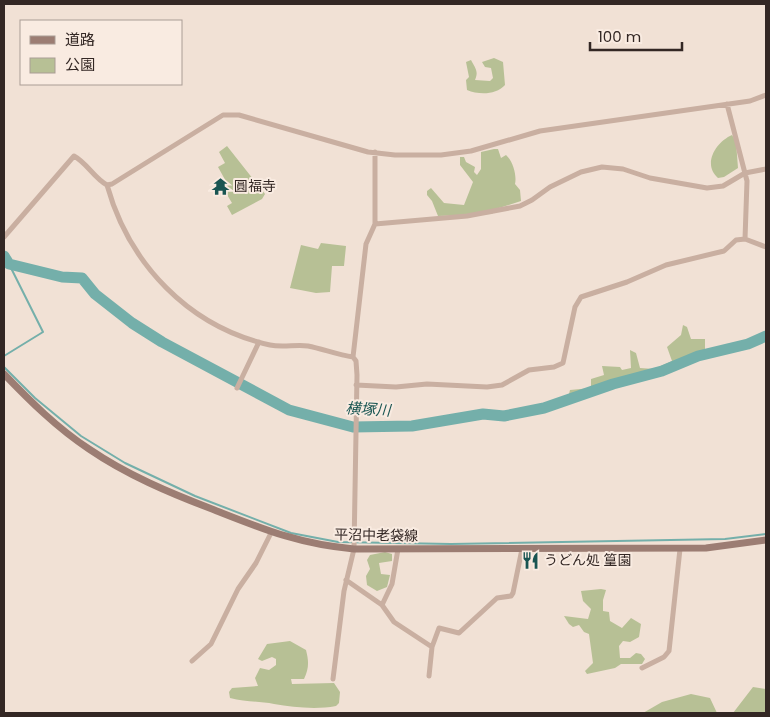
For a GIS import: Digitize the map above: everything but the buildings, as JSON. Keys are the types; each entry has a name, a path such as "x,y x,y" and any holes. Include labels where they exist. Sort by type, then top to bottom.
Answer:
{"main road":[{"name":"平沼中老袋線","path":"4,374 43,413 77,441 106,460 175,495 271,533 317,545 354,549 680,549 706,548 766,540"}],"street":[{"path":"107,185 117,182 214,119 232,114 375,152 420,155 471,151 540,131 727,104 766,96"},
{"path":"727,104 745,173 748,197 745,239"},
{"path":"333,679 346,580 354,549 357,365 353,358 366,244 375,224 375,152"},
{"path":"4,237 74,156 81,160 107,185 120,221 143,263 194,314 260,342 282,347 307,346 353,358"},
{"path":"375,224 466,216 520,206 532,200 550,186 581,172 602,167 623,169 650,178 707,188 723,186 745,173 766,169"},
{"path":"356,385 396,386 427,384 487,387 502,385 529,370 554,367 563,363 575,307 581,297 627,282 666,265 724,251 736,240 745,239 766,247"},
{"path":"237,388 260,342"},
{"path":"192,662 211,644 238,589 256,563 271,533"},
{"path":"382,605 392,584 398,549"},
{"path":"429,676 432,647 439,628 459,633 496,598 514,594 522,549"},
{"path":"642,668 664,657 669,651 680,549"},
{"path":"346,580 382,605 394,622 432,647"}],"green space":[{"path":"494,58 503,62 505,85 497,91 487,93 467,90 466,80 469,77 466,62 471,60 475,67 477,74 475,80 490,81 493,78 491,68 485,67 482,62"},
{"path":"732,135 736,142 738,168 724,177 718,178 713,172 711,160 716,148"},
{"path":"227,146 265,194 262,199 232,215 227,206 232,203 223,188 228,185 218,167 225,163 219,152"},
{"path":"498,149 501,158 506,155 511,161 515,173 515,184 520,190 521,201 496,209 492,214 438,216 432,201 427,195 427,191 431,188 444,203 464,205 473,182 460,165 460,157 464,157 466,162 475,167 474,172 477,175 481,169 481,152"},
{"path":"321,243 346,246 344,266 332,266 330,292 316,293 290,288 301,245 318,249"},
{"path":"683,325 687,327 691,339 705,339 703,356 687,362 680,361 660,371 618,379 599,392 575,399 568,398 570,390 591,388 591,379 604,375 602,366 620,367 622,370 631,368 630,350 636,353 640,368 654,369 672,361 667,347 681,335"},
{"path":"385,552 392,554 392,561 379,563 381,574 390,575 387,587 377,591 367,585 366,576 370,569 367,560 370,555"},
{"path":"606,590 603,600 603,611 609,612 610,621 622,628 631,618 641,624 639,637 630,642 623,641 619,646 620,658 630,658 636,653 641,654 645,659 642,664 621,664 615,668 587,674 585,671 593,663 589,634 584,632 579,625 573,627 564,616 588,619 591,609 583,601 581,591"},
{"path":"290,641 306,650 308,662 304,679 291,679 292,684 334,683 340,692 339,703 336,706 304,708 230,698 229,692 232,688 258,686 255,678 260,668 269,670 276,665 276,659 272,657 262,661 258,659 267,644"},
{"path":"753,687 766,689 766,713 733,713"},
{"path":"691,694 710,698 717,713 643,713 662,702"}],"waterway":[{"name":"横塚川","path":"4,256 9,264 62,277 82,278 95,294 132,323 162,342 289,410 353,427 412,426 483,414 504,416 544,408 613,384 662,371 698,356 748,344 766,336"},
{"path":"4,356 43,332 9,264"},
{"path":"4,367 35,398 81,436 125,463 195,496 291,533 338,542 451,544 725,539 766,534"}],"place":[{"name":"圓福寺","path":"220,186"},
{"name":"うどん処 篁園","path":"530,560"}]}
